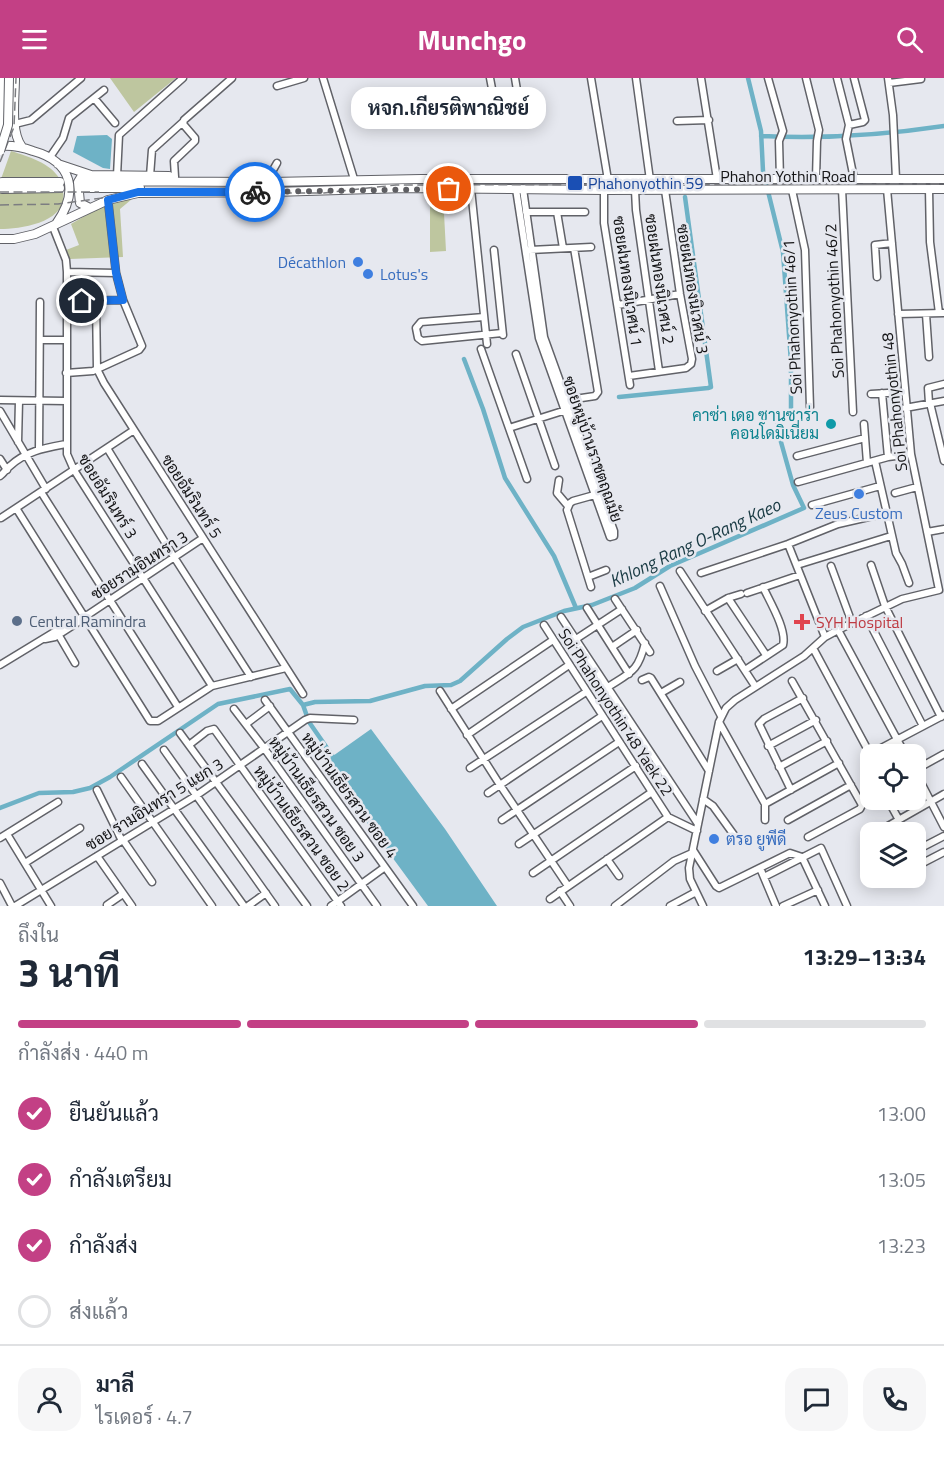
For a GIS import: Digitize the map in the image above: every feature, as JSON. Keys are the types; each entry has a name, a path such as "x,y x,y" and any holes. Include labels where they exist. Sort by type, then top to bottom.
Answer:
{"main road":[{"path":"4,78 3,124 0,137 6,139 15,127"},
{"path":"0,151 8,125 9,78"},
{"path":"15,78 15,127 22,147"},
{"path":"0,146 22,147 50,158 63,169 70,183 70,193 66,208 54,226"},
{"name":"Phahon Yothin Road","path":"58,164 91,175 269,177 309,180"},
{"path":"90,208 80,203 78,182 81,177 91,175"},
{"name":"Phahon Yothin Road","path":"309,190 274,187 84,185 354,179 944,179"},
{"path":"890,189 894,179"},
{"path":"685,180 686,190"},
{"path":"2,186 60,185"},
{"name":"Phahon Yothin Road","path":"0,239 26,237 108,200 138,192 944,189"}],"street":[{"path":"15,127 32,120 81,78"},
{"path":"117,176 119,135 183,78"},
{"path":"150,176 152,150 232,78"},
{"path":"277,86 304,78"},
{"path":"323,78 354,179"},
{"path":"490,78 493,94"},
{"path":"514,78 517,90"},
{"path":"591,78 608,180"},
{"path":"636,78 650,180"},
{"path":"701,78 717,179"},
{"path":"768,78 783,131 779,141 780,179"},
{"path":"806,78 819,130 816,179"},
{"path":"837,78 848,128 846,139 854,179"},
{"path":"848,128 865,120 854,78"},
{"path":"894,179 894,128 888,80 921,79"},
{"path":"50,158 63,138 69,118 104,90"},
{"path":"94,98 115,123"},
{"path":"677,122 709,120"},
{"path":"175,177 174,161 195,141 183,122"},
{"path":"269,177 277,163"},
{"path":"471,189 487,344"},
{"name":"ซอยหมู่บ้านราชตฤณมัย","path":"520,189 526,212 537,333 568,400 608,533 612,537 614,531 598,494"},
{"name":"ซอยหมู่บ้านราชตฤณมัย","path":"520,189 529,250"},
{"name":"Soi Phahonyothin 46/2","path":"842,189 853,412"},
{"name":"Soi Phahonyothin 48","path":"720,719 729,704 804,656 825,637 902,599 942,590 917,487 905,408 890,189"},
{"path":"898,314 942,313 930,242 929,189"},
{"name":"ซอยฝนทองนิเวศน์ 1","path":"604,190 604,223 630,385"},
{"name":"ซอยฝนทองนิเวศน์ 2","path":"635,190 659,372"},
{"name":"ซอยฝนทองนิเวศน์ 3","path":"629,376 686,368 691,364 692,359 665,190"},
{"name":"Soi Phahonyothin 46/1","path":"792,190 805,249 810,407"},
{"path":"66,373 89,372 140,350 142,345 123,300 116,273 108,200"},
{"path":"526,212 585,212"},
{"path":"557,212 563,248"},
{"name":"ซอยอัมรินทร์ 3","path":"54,226 66,260 67,272 67,454 74,470 212,686"},
{"path":"877,277 875,245 892,243"},
{"path":"568,400 595,396 598,392 574,248"},
{"path":"529,250 591,248"},
{"path":"484,317 422,322 416,328 418,338 422,341 503,334 494,250"},
{"path":"479,266 495,264"},
{"path":"67,272 116,273"},
{"path":"618,305 680,294"},
{"path":"67,301 123,300"},
{"path":"39,450 40,302"},
{"path":"96,302 97,369"},
{"path":"926,314 928,357"},
{"path":"40,340 67,340"},
{"path":"481,349 527,479"},
{"path":"516,354 555,466"},
{"name":"ซอยอัมรินทร์ 5","path":"97,369 303,694"},
{"name":"ซอยหมู่บ้านราชตฤณมัย","path":"555,372 566,410 584,453"},
{"path":"944,384 928,388 929,403 944,461"},
{"path":"871,394 904,392"},
{"path":"882,393 888,457"},
{"path":"0,400 66,401"},
{"path":"905,408 944,400"},
{"path":"18,442 19,401"},
{"path":"509,428 566,410"},
{"path":"0,411 44,490 178,706"},
{"path":"864,423 867,463"},
{"path":"1,518 134,430"},
{"path":"797,456 865,438"},
{"path":"0,476 25,455 66,444"},
{"path":"106,448 251,677"},
{"path":"798,482 888,457 911,454"},
{"path":"0,459 6,470"},
{"path":"875,461 891,536 909,583"},
{"path":"560,480 558,493 568,506"},
{"path":"812,505 880,486"},
{"path":"895,493 917,487"},
{"path":"591,587 567,510 573,501 598,494"},
{"path":"16,508 150,721 158,721 212,686 286,668"},
{"path":"701,573 788,544 838,524 886,513"},
{"path":"927,532 944,529"},
{"path":"796,565 891,536"},
{"name":"ซอยรามอินทรา 3","path":"0,665 85,616 203,538"},
{"path":"788,544 825,637"},
{"path":"813,648 869,753 942,716 885,606 871,565"},
{"path":"831,566 852,623"},
{"path":"588,576 606,570"},
{"path":"680,571 755,686"},
{"path":"705,611 728,598 800,574"},
{"path":"660,586 720,719 765,804 765,820"},
{"path":"745,670 783,645 783,631 763,587"},
{"path":"728,598 766,656"},
{"path":"615,599 650,652"},
{"path":"587,608 629,674"},
{"path":"576,639 622,609"},
{"path":"866,616 922,726"},
{"path":"561,617 698,824"},
{"name":"Soi Phahonyothin 48 Yaek 22","path":"544,625 668,817 697,831"},
{"path":"612,647 637,630"},
{"path":"838,630 899,744"},
{"path":"57,633 75,663"},
{"path":"451,709 553,640"},
{"path":"608,687 629,674 638,665 645,643"},
{"path":"717,671 738,659"},
{"path":"467,735 569,665"},
{"path":"642,680 650,677 709,771"},
{"path":"792,681 862,805 860,810 808,837"},
{"path":"661,693 680,682"},
{"path":"440,691 483,760 568,886"},
{"path":"470,768 586,692"},
{"path":"791,790 759,727 760,722 802,698"},
{"name":"หมู่บ้านเธียรสวน ซอย 4","path":"265,700 413,906"},
{"path":"246,724 270,706"},
{"name":"หมู่บ้านเธียรสวน ซอย 3","path":"234,709 377,906"},
{"path":"488,793 602,716"},
{"name":"ซอย รามอินทรา 5 แยก 3","path":"14,906 197,795 307,719 354,720"},
{"path":"703,906 689,876 692,851 720,719"},
{"path":"768,746 816,720"},
{"name":"หมู่บ้านเธียรสวน ซอย 2","path":"189,745 207,731 214,729 339,904"},
{"path":"180,733 307,906"},
{"path":"779,767 826,741"},
{"path":"502,820 619,742"},
{"path":"164,750 275,906"},
{"path":"926,764 944,754"},
{"path":"765,804 839,763"},
{"path":"142,764 246,906 266,893"},
{"path":"519,844 636,766"},
{"path":"121,777 213,906"},
{"path":"788,820 851,785"},
{"path":"97,790 122,840 152,882"},
{"path":"926,791 944,828"},
{"path":"533,873 652,792"},
{"path":"895,822 944,794"},
{"path":"703,799 713,806 734,835"},
{"path":"0,838 58,802"},
{"path":"894,810 899,820"},
{"path":"550,899 668,817"},
{"path":"25,862 80,828"},
{"path":"7,834 51,906"},
{"path":"926,845 944,836"},
{"path":"764,877 817,848 822,849 847,906"},
{"path":"692,851 717,888 790,853 802,857 825,906"},
{"path":"615,906 674,861 692,851"},
{"path":"926,861 944,852"},
{"path":"97,856 132,906"},
{"path":"607,859 619,876"},
{"path":"331,906 339,904 386,867"},
{"path":"760,868 776,906"},
{"path":"0,883 14,906"},
{"path":"783,906 818,890"},
{"path":"560,891 570,906"},
{"path":"670,906 696,892"},
{"path":"107,905 123,894"}],"green space":[{"path":"110,78 176,78 134,112"},
{"path":"11,151 44,164 60,179 1,179"},
{"path":"0,190 63,191 63,202 59,210 42,222 0,229"},
{"path":"430,194 443,194 446,251 430,252"},
{"path":"132,199 120,209 123,257 70,259 66,250 79,245 71,224 107,203"}],"water":[{"path":"107,135 112,139 110,169 103,168 73,152 77,136"},
{"path":"371,729 445,829 497,906 428,906 323,763"}],"waterway":[{"name":"Khlong Rang O-Rang Kaeo","path":"0,808 39,793 73,792 90,788 218,704 290,689 303,705 315,702 370,701 425,686 451,685 460,681 523,627 564,611 592,605 635,588 670,566 804,508 793,485 777,421 791,412 791,362 783,252 763,171 761,131 748,78"},
{"path":"761,136 853,135 944,126"},
{"path":"619,397 711,387 685,197"},
{"path":"464,359 505,478 554,556 576,608"},
{"path":"303,705 309,722 336,761"}],"railway":[{"path":"0,162 14,127 16,78"},
{"path":"0,205 58,204 139,193 324,193 396,185 944,184"},
{"path":"0,192 99,192"}],"way so far":[{"path":"255,192 449,189"}],"place":[{"name":"Phahonyothin 59","path":"575,183"},
{"name":"หจก.เกียรติพาณิชย์","path":"449,189"},
{"name":"Décathlon","path":"358,262"},
{"name":"Lotus's","path":"368,274"},
{"name":"คาซ่า เดอ ซานซาร่า คอนโดมิเนี่ยม","path":"831,424"},
{"name":"Zeus Custom","path":"859,494"},
{"name":"Central Ramindra","path":"17,621"},
{"name":"SYH Hospital","path":"802,622"},
{"name":"ตรอ ยูพีดี","path":"714,839"}],"route":[{"path":"82,301 123,300 116,273 108,200 138,192 255,192"}]}
